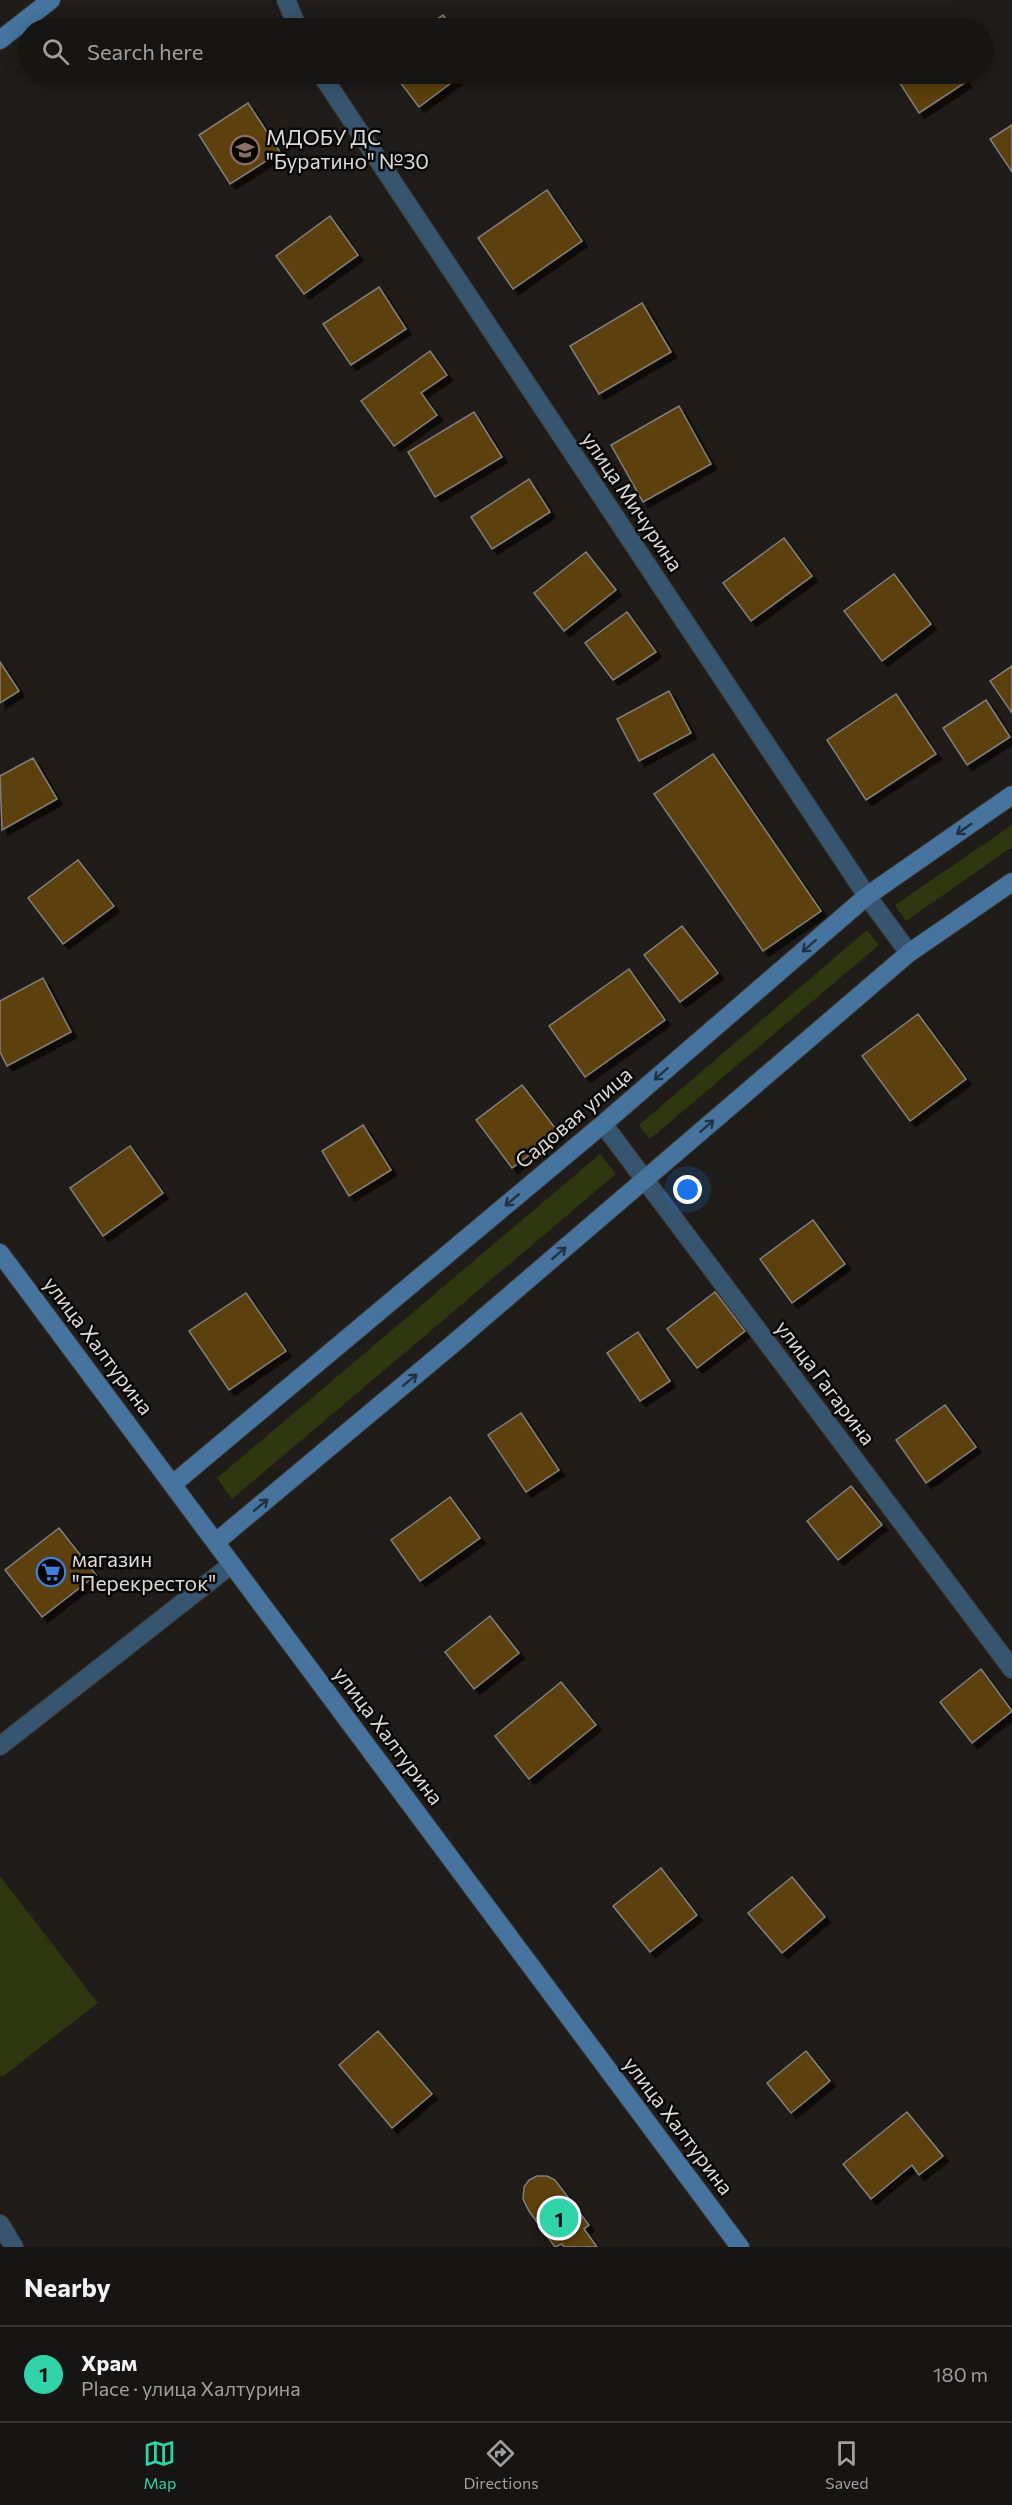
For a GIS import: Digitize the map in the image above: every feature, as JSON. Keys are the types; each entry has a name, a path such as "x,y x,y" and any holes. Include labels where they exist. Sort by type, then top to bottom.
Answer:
{"street":[{"path":"28,18 51,0"},
{"path":"286,0 294,18"},
{"path":"0,40 18,26"},
{"name":"улица Мичурина","path":"328,84 867,896 909,953"},
{"name":"Садовая улица","path":"173,1484 603,1124 867,896 1012,795"},
{"path":"216,1542 909,953 1012,882"},
{"name":"улица Гагарина","path":"603,1124 1012,1669"},
{"name":"улица Халтурина","path":"0,1253 740,2247"},
{"path":"0,1746 232,1564"},
{"path":"0,2224 14,2247"}],"green space":[{"path":"1012,825 1012,847 906,921 895,905"},
{"path":"867,930 879,945 650,1139 639,1125"},
{"path":"600,1154 616,1174 232,1499 217,1478"},
{"path":"0,1876 98,2003 2,2077 0,2075"}],"building":[{"path":"402,84 450,84 419,107"},
{"path":"900,84 963,84 919,113"},
{"path":"248,103 280,152 230,184 199,135"},
{"path":"1012,125 1012,172 990,139"},
{"path":"547,190 582,241 513,289 478,238"},
{"path":"330,216 358,255 304,294 276,256"},
{"path":"379,287 406,329 351,365 323,324"},
{"path":"642,303 671,352 599,394 570,346"},
{"path":"430,351 447,375 421,393 437,415 394,446 361,401"},
{"path":"679,406 711,464 643,502 611,445"},
{"path":"474,412 502,457 435,497 408,452"},
{"path":"529,479 550,512 492,549 471,517"},
{"path":"784,538 812,576 751,621 723,583"},
{"path":"586,552 616,590 564,631 534,593"},
{"path":"894,574 931,624 882,661 844,611"},
{"path":"627,612 656,652 613,680 585,643"},
{"path":"0,662 19,691 0,703"},
{"path":"1012,666 1012,713 990,681"},
{"path":"669,691 691,733 639,761 617,719"},
{"path":"896,694 936,754 866,800 827,740"},
{"path":"986,700 1010,737 967,765 943,728"},
{"path":"713,754 821,911 763,951 654,794"},
{"path":"33,758 57,799 2,830 0,776"},
{"path":"78,860 114,906 63,944 28,898"},
{"path":"682,926 718,973 680,1002 644,955"},
{"path":"629,969 665,1020 585,1077 549,1026"},
{"path":"43,978 71,1032 7,1066 0,1052 0,1001"},
{"path":"918,1014 966,1079 910,1121 862,1056"},
{"path":"522,1085 559,1133 512,1168 476,1120"},
{"path":"363,1125 391,1170 349,1196 322,1151"},
{"path":"130,1146 163,1193 103,1236 70,1188"},
{"path":"813,1220 845,1264 792,1303 760,1259"},
{"path":"715,1292 745,1331 697,1368 667,1329"},
{"path":"246,1293 286,1351 229,1390 189,1331"},
{"path":"638,1332 670,1381 640,1401 607,1353"},
{"path":"945,1405 976,1447 926,1483 896,1440"},
{"path":"521,1413 559,1470 526,1492 488,1435"},
{"path":"851,1486 882,1525 838,1560 807,1521"},
{"path":"450,1497 480,1538 420,1581 391,1540"},
{"name":"магазин \"Перекресток\"","path":"59,1528 96,1575 42,1617 5,1570"},
{"path":"490,1616 519,1653 474,1689 445,1652"},
{"path":"981,1669 1012,1711 972,1743 940,1702"},
{"path":"561,1682 596,1725 529,1779 495,1736"},
{"path":"661,1868 697,1915 650,1952 613,1906"},
{"path":"792,1877 825,1917 782,1953 748,1913"},
{"path":"378,2031 432,2094 392,2128 339,2065"},
{"path":"806,2051 830,2081 791,2113 767,2083"},
{"path":"907,2112 943,2156 919,2175 912,2165 871,2199 843,2164"},
{"path":"537,2176 547,2176 555,2180 589,2225 584,2229 597,2247 564,2247 562,2244 555,2247 523,2199 524,2187 529,2180"}],"place":[{"name":"МДОБУ ДС \"Буратино\" №30","path":"245,150"},
{"name":"магазин \"Перекресток\"","path":"51,1572"},
{"name":"Храм","path":"559,2218"}]}
